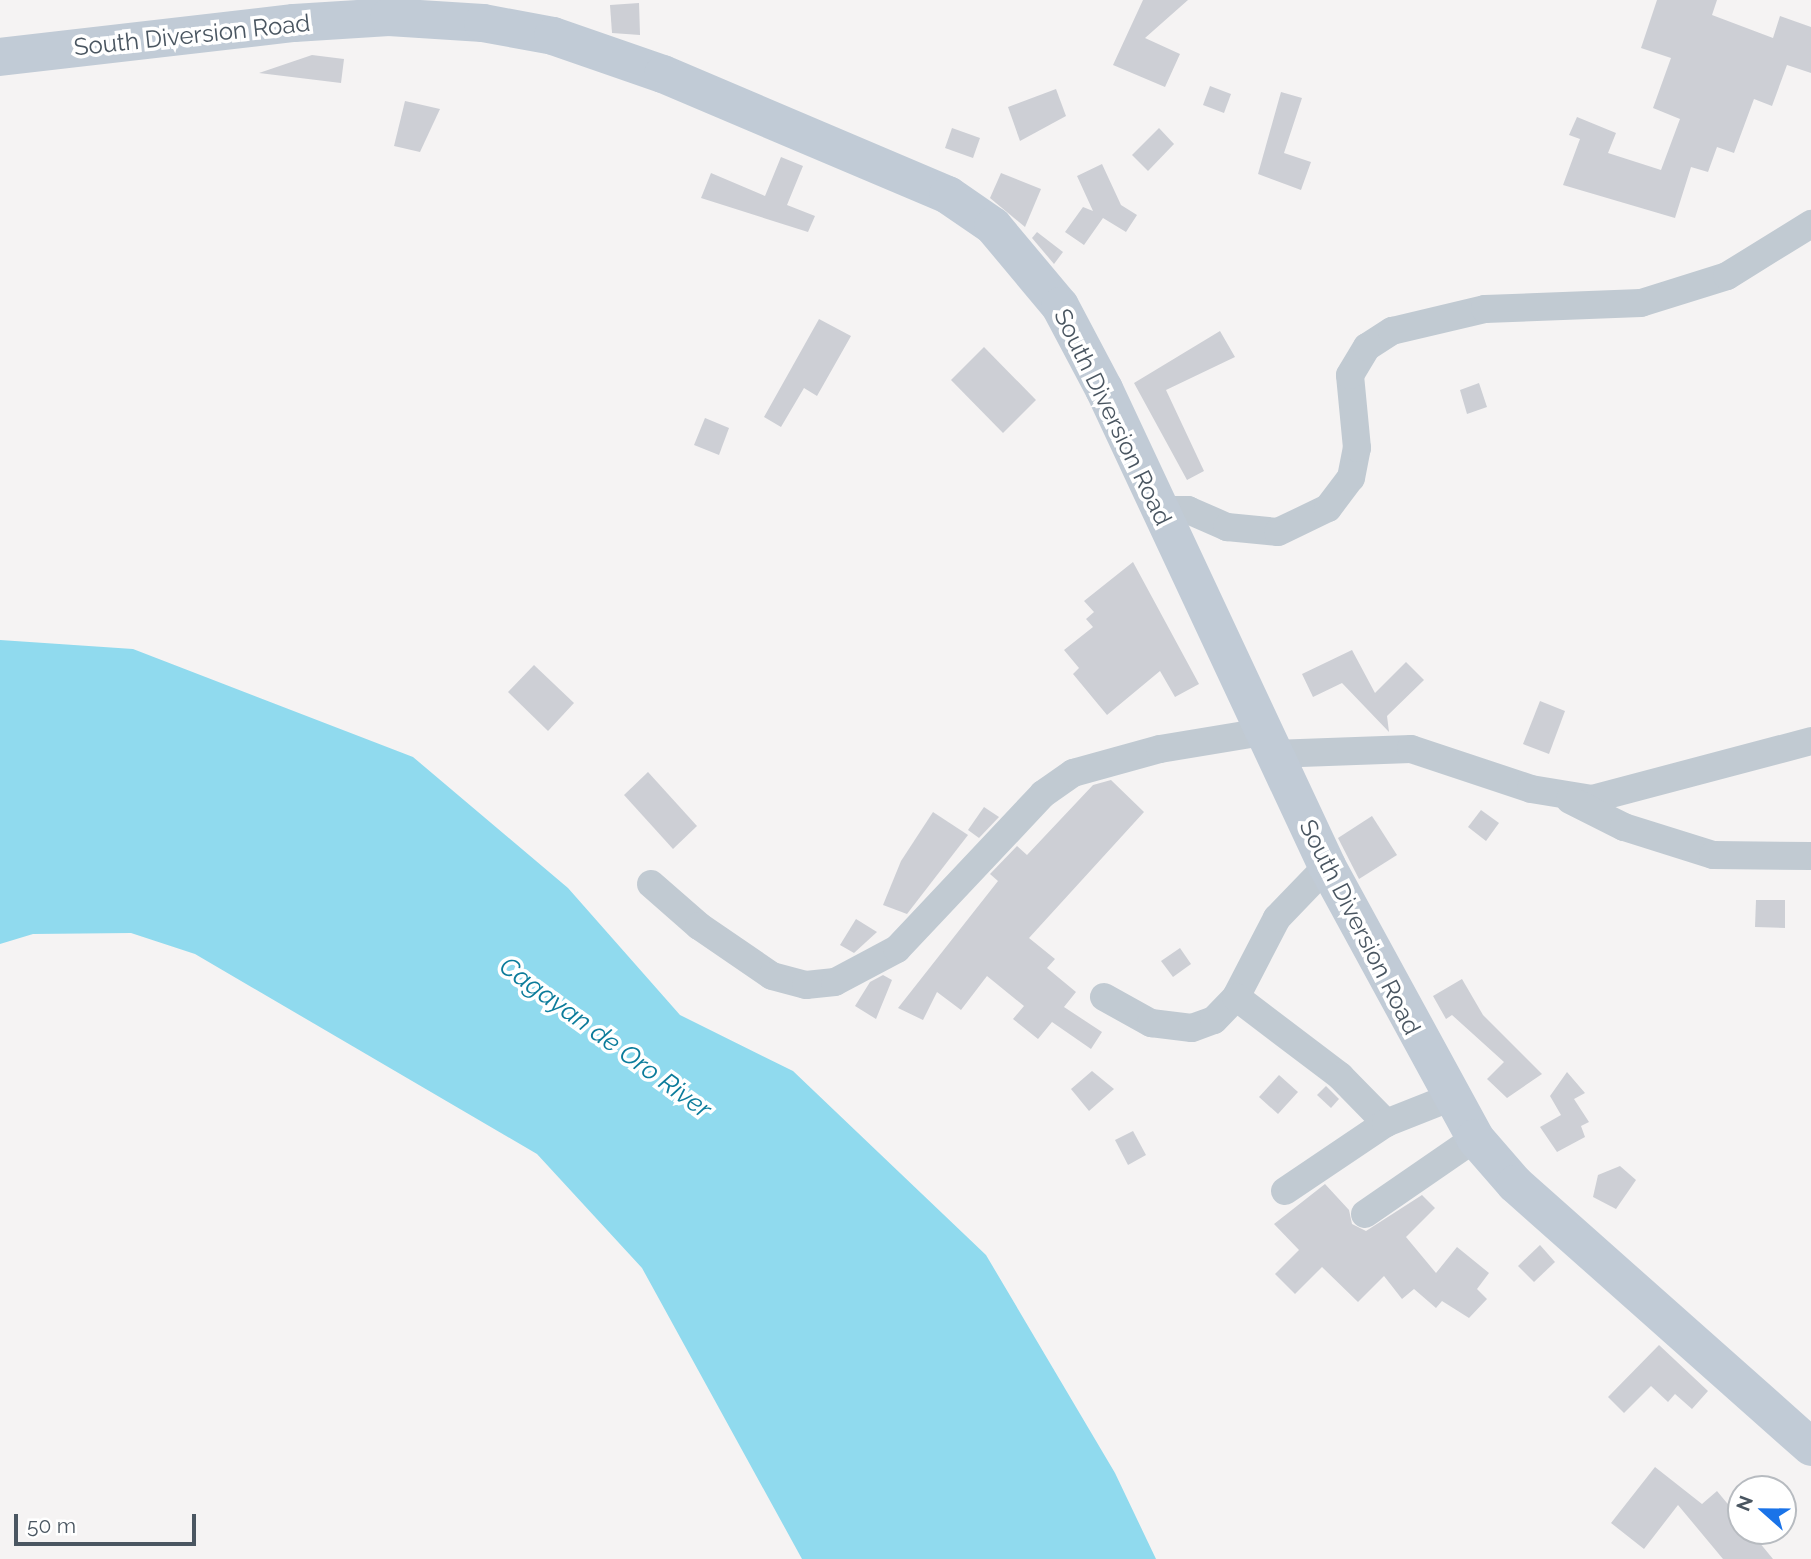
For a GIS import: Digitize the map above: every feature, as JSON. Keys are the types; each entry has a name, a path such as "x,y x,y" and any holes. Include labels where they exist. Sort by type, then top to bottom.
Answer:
{"main road":[{"name":"South Diversion Road","path":"0,57 388,17 553,36 663,74 948,195 993,226 1060,306 1327,866 1449,1098 1475,1138 1515,1184 1811,1447"}],"street":[{"path":"1159,510 1188,510 1227,527 1278,532 1328,508 1351,478 1357,449 1350,375 1367,347 1392,331 1485,309 1641,303 1727,276 1811,224"},
{"path":"1568,799 1616,795 1747,753 1811,740"},
{"path":"651,884 699,926 772,976 806,985 835,982 897,949 1043,794 1073,773 1160,749 1268,743 1410,749 1568,799 1624,827 1713,855 1811,856"},
{"path":"1104,997 1151,1023 1192,1028 1214,1020 1236,997 1277,918 1327,866"},
{"path":"1236,997 1330,1067 1386,1123"},
{"path":"1284,1191 1386,1123 1449,1098"},
{"path":"1365,1214 1475,1138"}],"water":[{"name":"Cagayan de Oro River","path":"0,640 133,649 413,757 568,888 680,1015 793,1071 986,1255 1115,1473 1156,1559 802,1559 642,1268 537,1154 195,954 131,933 33,934 0,944"}],"building":[{"path":"1143,0 1188,0 1145,38 1180,54 1165,87 1113,65"},
{"path":"1657,0 1717,0 1712,15 1773,38 1780,16 1811,27 1811,73 1787,65 1772,106 1754,99 1734,153 1717,147 1708,172 1691,167 1675,218 1563,185 1580,139 1569,135 1577,117 1616,133 1608,153 1661,170 1680,119 1653,108 1671,58 1641,48"},
{"path":"639,3 640,35 612,33 610,5"},
{"path":"312,55 344,59 341,83 259,73"},
{"path":"1210,86 1231,94 1224,113 1203,105"},
{"path":"1056,89 1066,116 1020,141 1008,107"},
{"path":"1281,92 1302,98 1284,153 1311,162 1301,190 1258,174"},
{"path":"405,101 440,109 420,152 394,146"},
{"path":"952,128 980,138 973,158 945,148"},
{"path":"1159,128 1174,144 1148,171 1132,155"},
{"path":"781,157 803,166 787,205 815,216 808,232 701,198 711,173 765,196"},
{"path":"1102,164 1121,205 1137,215 1126,232 1103,218 1084,245 1065,232 1083,207 1093,211 1077,176"},
{"path":"1001,173 1041,189 1025,227 990,198"},
{"path":"1037,232 1063,252 1054,264 1032,238"},
{"path":"819,319 851,336 817,396 804,388 781,427 764,417"},
{"path":"1220,331 1235,357 1166,390 1204,471 1187,480 1134,383"},
{"path":"984,347 1036,400 1003,433 951,380"},
{"path":"1479,383 1487,407 1467,414 1460,390"},
{"path":"705,418 729,428 719,455 694,445"},
{"path":"1133,562 1199,684 1175,697 1160,671 1107,715 1073,674 1079,668 1064,650 1093,627 1086,619 1094,612 1084,601"},
{"path":"1352,650 1375,693 1406,662 1424,680 1387,716 1389,732 1342,683 1313,697 1302,674"},
{"path":"534,665 574,703 548,731 508,692"},
{"path":"1540,701 1565,711 1549,754 1523,744"},
{"path":"648,772 697,826 673,849 624,795"},
{"path":"1111,780 1144,812 1029,938 1055,959 1047,968 1076,992 1064,1007 1102,1032 1091,1049 1052,1022 1038,1039 1013,1019 1024,1006 987,976 961,1010 937,992 923,1020 898,1008 998,881 990,874 1017,846 1027,855 1093,785"},
{"path":"984,807 999,817 979,838 968,830"},
{"path":"1481,810 1499,823 1486,841 1468,827"},
{"path":"933,812 968,835 907,914 883,905 901,861"},
{"path":"1372,816 1397,855 1359,879 1338,838"},
{"path":"1756,900 1785,900 1785,928 1755,927"},
{"path":"856,919 877,932 854,953 840,945"},
{"path":"1180,948 1191,964 1173,977 1161,961"},
{"path":"883,975 892,980 876,1019 855,1006 870,982"},
{"path":"1462,979 1483,1015 1542,1074 1507,1098 1487,1079 1504,1062 1452,1015 1446,1019 1433,996"},
{"path":"1092,1071 1114,1089 1089,1111 1071,1089"},
{"path":"1567,1072 1585,1093 1574,1099 1589,1122 1581,1126 1585,1137 1557,1152 1540,1127 1561,1115 1550,1096"},
{"path":"1279,1075 1298,1092 1278,1114 1259,1097"},
{"path":"1326,1086 1339,1099 1331,1108 1317,1095"},
{"path":"1133,1131 1146,1155 1128,1165 1115,1140"},
{"path":"1620,1166 1636,1180 1616,1209 1593,1197 1598,1175"},
{"path":"1325,1184 1349,1210 1352,1224 1366,1231 1422,1195 1435,1208 1406,1237 1436,1273 1457,1247 1489,1273 1477,1289 1487,1299 1469,1318 1442,1301 1436,1308 1414,1289 1402,1299 1384,1276 1358,1302 1322,1267 1295,1294 1275,1274 1299,1250 1274,1224"},
{"path":"1540,1245 1555,1262 1534,1282 1518,1266"},
{"path":"1659,1345 1708,1391 1692,1409 1675,1394 1668,1402 1651,1386 1624,1413 1608,1397"},
{"path":"1655,1467 1702,1504 1717,1491 1727,1503 1727,1545 1762,1545 1773,1559 1723,1559 1678,1505 1644,1549 1611,1523"}]}
